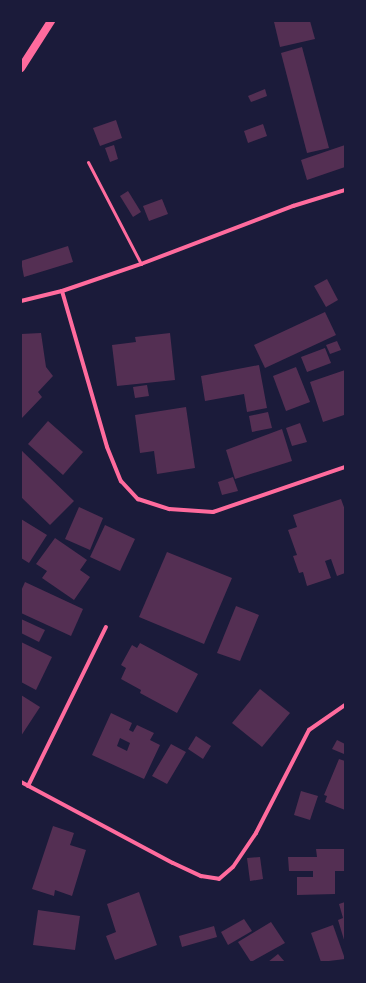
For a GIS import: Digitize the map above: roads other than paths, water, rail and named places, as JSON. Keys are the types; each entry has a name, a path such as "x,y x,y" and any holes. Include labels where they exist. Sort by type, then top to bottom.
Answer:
{"main road":[{"path":"21,68 51,21"}],"street":[{"path":"21,301 62,291 140,264 293,206 345,190"},
{"path":"62,291 107,447 122,480 138,499 169,509 213,512 345,467"},
{"path":"28,786 106,627"},
{"path":"21,782 55,798 173,863 201,876 218,879 233,867 256,833 274,795 309,730 345,705"}],"lane":[{"path":"88,162 140,264"}]}
